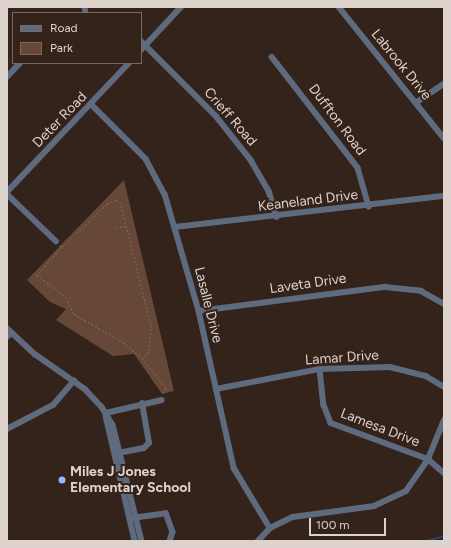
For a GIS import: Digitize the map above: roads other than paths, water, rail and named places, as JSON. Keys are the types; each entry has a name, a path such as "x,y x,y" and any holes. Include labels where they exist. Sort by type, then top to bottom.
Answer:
{"street":[{"path":"142,49 181,7"},
{"name":"Labrook Drive","path":"339,7 417,102 444,138"},
{"name":"Crieff Road","path":"142,42 216,116 251,160 269,190 277,217"},
{"name":"Duffton Road","path":"272,57 358,168 369,206"},
{"path":"7,77 19,64"},
{"name":"Deter Road","path":"7,193 128,64"},
{"path":"417,102 444,84"},
{"name":"Lasalle Drive","path":"91,104 146,159 165,194 199,311 234,468 270,528"},
{"path":"7,193 56,241"},
{"name":"Keaneland Drive","path":"175,227 277,217 444,196"},
{"name":"Laveta Drive","path":"199,311 378,288 421,291 444,304"},
{"path":"7,328 35,354 74,381 92,396 113,425 133,518 135,541"},
{"path":"7,337 12,332"},
{"name":"Lamar Drive","path":"216,389 320,369 390,367 426,376 444,387"},
{"name":"Lamesa Drive","path":"320,369 324,405 332,423 428,459 444,473"},
{"path":"7,429 53,405 74,381"},
{"path":"106,414 162,400"},
{"path":"113,454 144,448 149,443 142,404"},
{"path":"106,414 113,454 133,518 142,541"},
{"path":"258,541 270,528 293,517 306,514 374,506 406,491 428,459 444,420"},
{"path":"133,518 166,513 173,532 170,541"}],"waterway":[{"path":"427,541 444,536"}],"place":[{"name":"Miles J Jones Elementary School","path":"62,480"}]}
